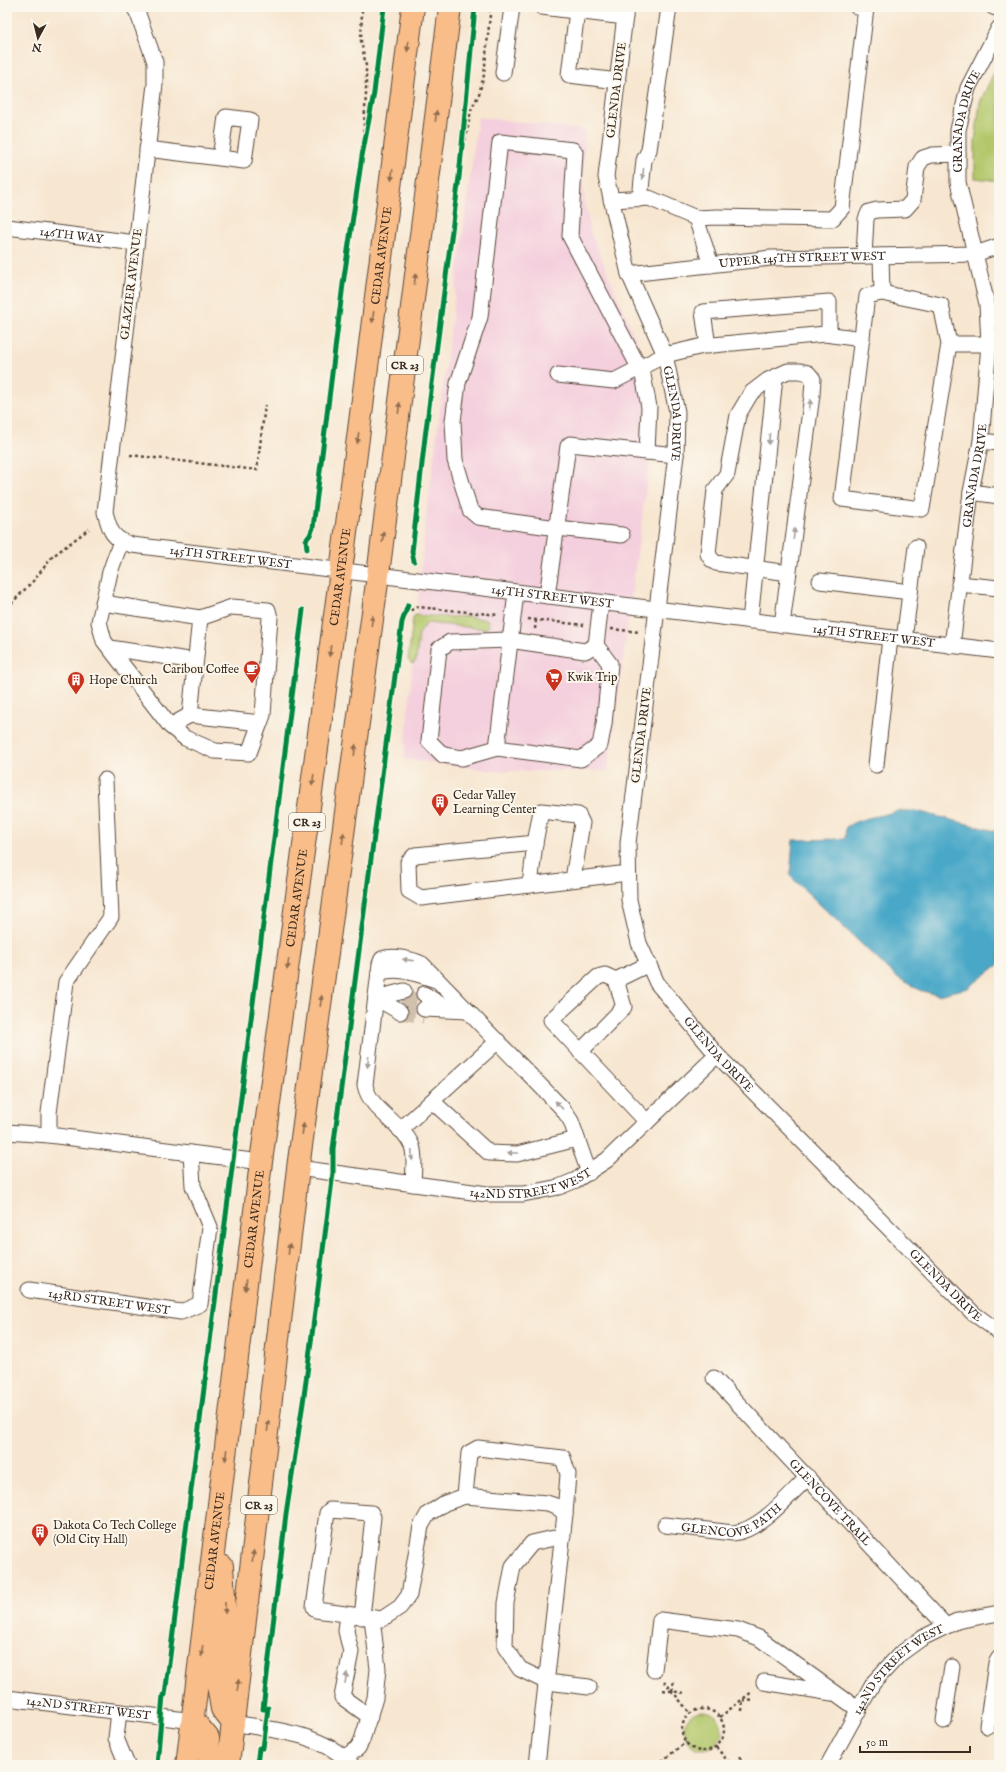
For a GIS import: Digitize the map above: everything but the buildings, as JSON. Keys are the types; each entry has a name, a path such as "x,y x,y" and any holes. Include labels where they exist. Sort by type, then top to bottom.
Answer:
{"highway":[{"name":"CEDAR AVENUE","path":"188,1765 261,1162 341,571 413,7"},
{"name":"CR 23","path":"228,1765 298,1168 378,575 450,7"},
{"path":"219,1513 225,1610 218,1685 222,1708 233,1723"},
{"path":"194,1721 208,1738 210,1765"}],"street":[{"name":"GLAZIER AVENUE","path":"121,542 110,530 105,512 155,84 155,62 147,37 134,7"},
{"path":"503,73 512,7"},
{"path":"542,7 577,11 626,12"},
{"path":"640,198 644,160 649,150 669,7"},
{"path":"611,200 649,198 696,218 832,219 842,208 866,8 857,7"},
{"path":"993,7 999,10"},
{"path":"577,11 569,75 618,80"},
{"name":"GLENDA DRIVE","path":"626,12 606,177 629,274 665,355 677,412 676,455 628,842 629,900 639,943 657,983 717,1055 973,1313 999,1332"},
{"name":"GRANADA DRIVE","path":"952,646 971,492 981,441 992,341 987,304 958,182 958,130 968,88 999,28"},
{"path":"622,535 557,528 478,516 470,510 455,460 454,413 458,383 480,317 500,142 573,150 575,152 570,236 643,375 649,407 647,452"},
{"path":"147,149 220,158"},
{"path":"864,256 866,219 869,212 877,210 905,209 913,200 917,167 922,158 932,155 958,154"},
{"path":"696,218 710,265"},
{"name":"146TH WAY","path":"7,227 136,243"},
{"name":"UPPER 145TH STREET WEST","path":"629,274 771,258 975,254 999,246"},
{"path":"881,256 882,293"},
{"path":"882,293 941,305 949,344 922,509 842,498 862,339 867,296 882,293"},
{"path":"708,346 704,312 828,302 829,334"},
{"path":"558,375 614,380 665,355 708,346 829,334 862,339"},
{"path":"949,344 992,341"},
{"path":"782,625 789,573 813,379 808,373 800,371 788,371 768,380 751,393 738,415 726,474 715,490 708,554 716,563 789,573"},
{"path":"750,621 775,377"},
{"path":"981,441 999,443"},
{"path":"547,596 568,446 570,444 676,455"},
{"path":"971,492 999,496"},
{"name":"145TH STREET WEST","path":"121,542 132,545 516,593 999,651"},
{"path":"103,603 200,618 232,606 268,610 270,618 263,715 250,753 215,751 185,738 170,726 104,641 99,622 103,603 110,572 121,542"},
{"path":"876,766 897,639 910,592 916,547"},
{"path":"820,581 910,592"},
{"path":"959,584 999,588"},
{"path":"497,748 509,640 516,593"},
{"path":"596,644 584,651 509,640 450,642 439,649 429,741 443,755 462,758 497,748 581,759 600,745 604,724 610,664 596,644 601,603"},
{"path":"190,715 200,618"},
{"path":"110,648 195,661"},
{"path":"170,726 190,715 260,723"},
{"path":"49,1135 49,1113 66,982 111,917 105,780"},
{"path":"530,885 535,843 541,811 578,815 582,823 573,879"},
{"path":"535,843 415,855 408,862 409,891 421,898 628,872"},
{"path":"413,1184 413,1150 400,1130 371,1099 365,1085 379,973 382,959 387,957 416,961 422,964 567,1114 589,1173"},
{"path":"616,980 649,964"},
{"path":"379,973 388,979 411,982 439,981"},
{"path":"580,1052 624,1008 616,980 605,974 598,977 551,1020 580,1052 647,1122"},
{"path":"376,998 402,1002"},
{"path":"448,1009 424,1005 468,1011"},
{"path":"400,1130 498,1041"},
{"name":"142ND STREET WEST","path":"298,1168 487,1194 524,1194 559,1187 589,1173 621,1149 717,1055"},
{"path":"432,1101 489,1153 517,1154 577,1139"},
{"path":"7,1132 49,1135 261,1162"},
{"name":"143RD STREET WEST","path":"29,1290 181,1312 200,1304 210,1227 193,1186 191,1153"},
{"name":"GLENCOVE TRAIL","path":"714,1378 946,1626"},
{"path":"465,1496 470,1453 478,1448 563,1458 568,1474 566,1514 537,1765"},
{"name":"GLENCOVE PATH","path":"665,1525 733,1533 742,1532 756,1525 808,1477"},
{"path":"233,1723 290,1733 317,1741 349,1761 358,1748 370,1717 375,1698 378,1669 361,1616 373,1517 371,1513 330,1510 327,1513 314,1607 316,1610 361,1616 382,1619 400,1608 408,1595 421,1526 428,1514 445,1503 465,1496 547,1503 556,1506 566,1514"},
{"path":"563,1536 532,1543 513,1566 506,1603 504,1647 520,1669 547,1682 588,1687"},
{"name":"142ND STREET WEST","path":"828,1765 873,1683 895,1659 911,1645 946,1626 971,1618 999,1613"},
{"path":"361,1616 346,1631 351,1652 342,1697 370,1717"},
{"path":"659,1675 660,1620 738,1630 759,1638 858,1710"},
{"path":"988,1726 996,1663 999,1658"},
{"path":"944,1720 952,1667"},
{"path":"759,1687 836,1694"},
{"name":"142ND STREET WEST","path":"7,1698 194,1721"},
{"path":"119,1712 116,1738 127,1765"}],"path":[{"path":"361,164 366,94 366,66 361,41 362,7"},
{"path":"459,177 471,110 479,94 484,75 490,15 489,7"},
{"path":"362,156 372,107"},
{"path":"460,170 465,107"},
{"path":"130,455 257,470 265,405"},
{"path":"7,608 34,580 53,556 89,529"},
{"path":"404,618 408,605"},
{"path":"535,634 536,620"},
{"path":"659,1675 690,1713"},
{"path":"672,1691 674,1681"},
{"path":"720,1717 759,1687"},
{"path":"663,1690 686,1693"},
{"path":"743,1699 754,1701"},
{"path":"742,1712 743,1699"},
{"path":"704,1708 720,1717 725,1730 724,1736 716,1747 708,1751 699,1751 686,1742 683,1736 682,1727 686,1717 690,1713 704,1708"},
{"path":"657,1765 686,1742"},
{"path":"716,1747 731,1765"},
{"path":"740,1765 741,1754"}],"shaded area":[{"path":"478,117 585,130 583,186 590,231 652,381 649,465 608,771 496,771 404,759 425,526"}],"green space":[{"path":"999,62 999,181 975,178 975,142 980,102"},
{"path":"415,615 449,617 465,616 488,620 489,625 486,629 427,623 419,634 416,661 412,664 408,660 413,618"},
{"path":"699,1711 707,1711 717,1716 721,1723 721,1737 717,1744 707,1749 699,1749 689,1744 687,1741 684,1734 684,1726 689,1716 692,1714"}],"water":[{"path":"897,811 916,811 999,832 999,964 968,988 938,995 919,990 895,976 790,876 793,840 845,839 846,827 864,819"}],"tunnel":[{"path":"402,998 425,1001"},
{"path":"400,1012 424,1016"}],"cycle path":[{"path":"307,549 306,540 313,528 343,284 362,156 374,93 384,7"},
{"path":"414,561 412,552 425,437 459,177 475,7"},
{"path":"268,1709 263,1709 286,1514 304,1396 333,1173 333,1149 402,622 408,605"},
{"path":"157,1765 163,1695 165,1695 303,610"},
{"path":"257,1765 259,1748 263,1748 268,1708"}],"place":[{"name":"Caribou Coffee","path":"252,684"},
{"name":"Kwik Trip","path":"554,692"},
{"name":"Hope Church","path":"76,695"},
{"name":"Cedar Valley Learning Center","path":"440,817"},
{"name":"Dakota Co Tech College (Old City Hall)","path":"40,1547"}]}
